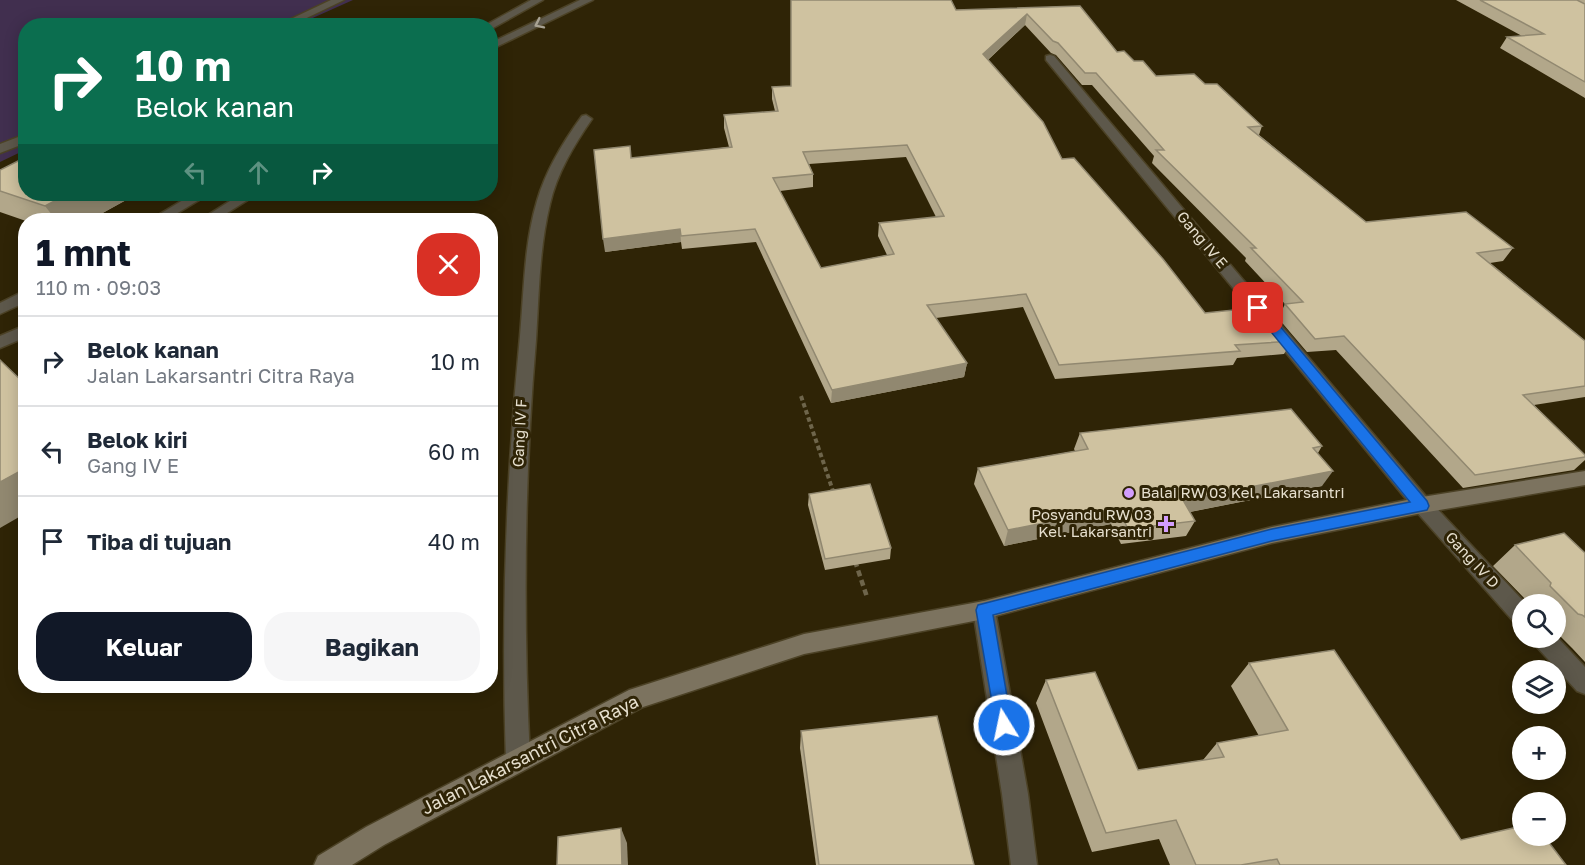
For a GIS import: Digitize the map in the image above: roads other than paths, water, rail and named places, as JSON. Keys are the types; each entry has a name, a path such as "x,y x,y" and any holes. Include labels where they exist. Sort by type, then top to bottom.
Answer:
{"street":[{"path":"299,18 339,0"},
{"path":"498,21 538,0"},
{"path":"498,43 588,0"},
{"path":"555,3 572,8"},
{"name":"Gang IV E","path":"1050,58 1422,506"},
{"name":"Gang IV F","path":"518,759 513,671 514,555 520,415 538,233 544,202 575,133 586,119"},
{"path":"0,149 18,141"},
{"path":"169,213 190,201"},
{"path":"219,213 238,201"},
{"path":"0,309 18,300"},
{"path":"0,343 18,334"},
{"name":"Jalan Lakarsantri Citra Raya","path":"327,865 375,836 637,698 804,644 984,610 1272,535 1585,478"},
{"name":"Gang IV D","path":"1422,506 1512,604"},
{"path":"984,610 1015,794 1024,865"},
{"path":"1552,648 1585,683"}],"place":[{"name":"Balai RW 03 Kel. Lakarsantri","path":"1129,493"},
{"name":"Posyandu RW 03 Kel. Lakarsantri","path":"1166,524"}]}
